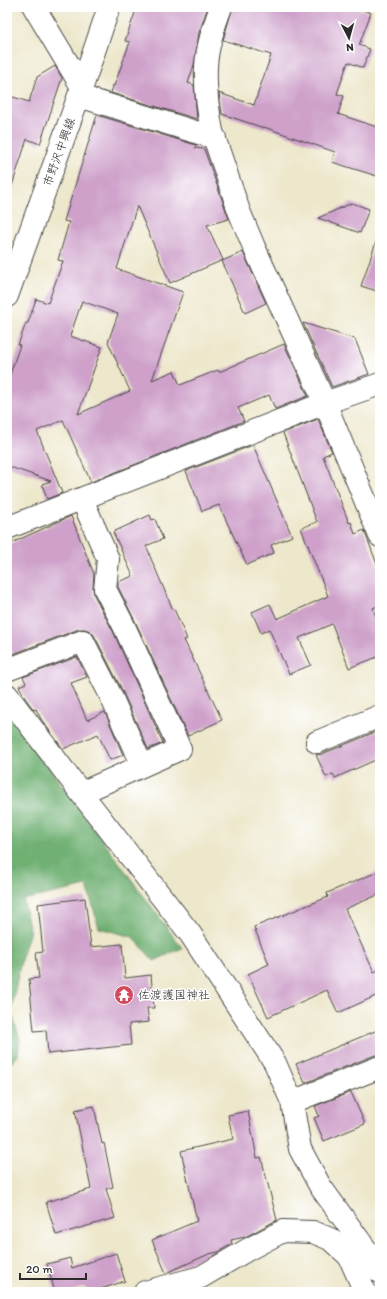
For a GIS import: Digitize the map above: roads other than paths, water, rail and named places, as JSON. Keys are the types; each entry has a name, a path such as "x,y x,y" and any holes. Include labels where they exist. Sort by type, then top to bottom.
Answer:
{"street":[{"path":"34,7 81,91 215,138"},
{"name":"市野沢中興線","path":"7,296 81,91 109,7"},
{"path":"221,7 212,30 206,66 210,119 215,138 245,226 325,403 380,536"},
{"path":"7,528 325,403 380,384"},
{"path":"81,793 180,748 124,626 105,589 108,559 82,499"},
{"path":"7,670 84,641 110,694 142,766"},
{"path":"7,695 191,934 275,1063 292,1102 300,1149 320,1186 367,1251 380,1272"},
{"path":"317,742 380,716"},
{"path":"292,1102 380,1067"},
{"path":"145,1292 201,1277 283,1231 313,1232 330,1239 349,1256 365,1292"}],"place":[{"name":"佐渡護国神社","path":"124,995"}]}
